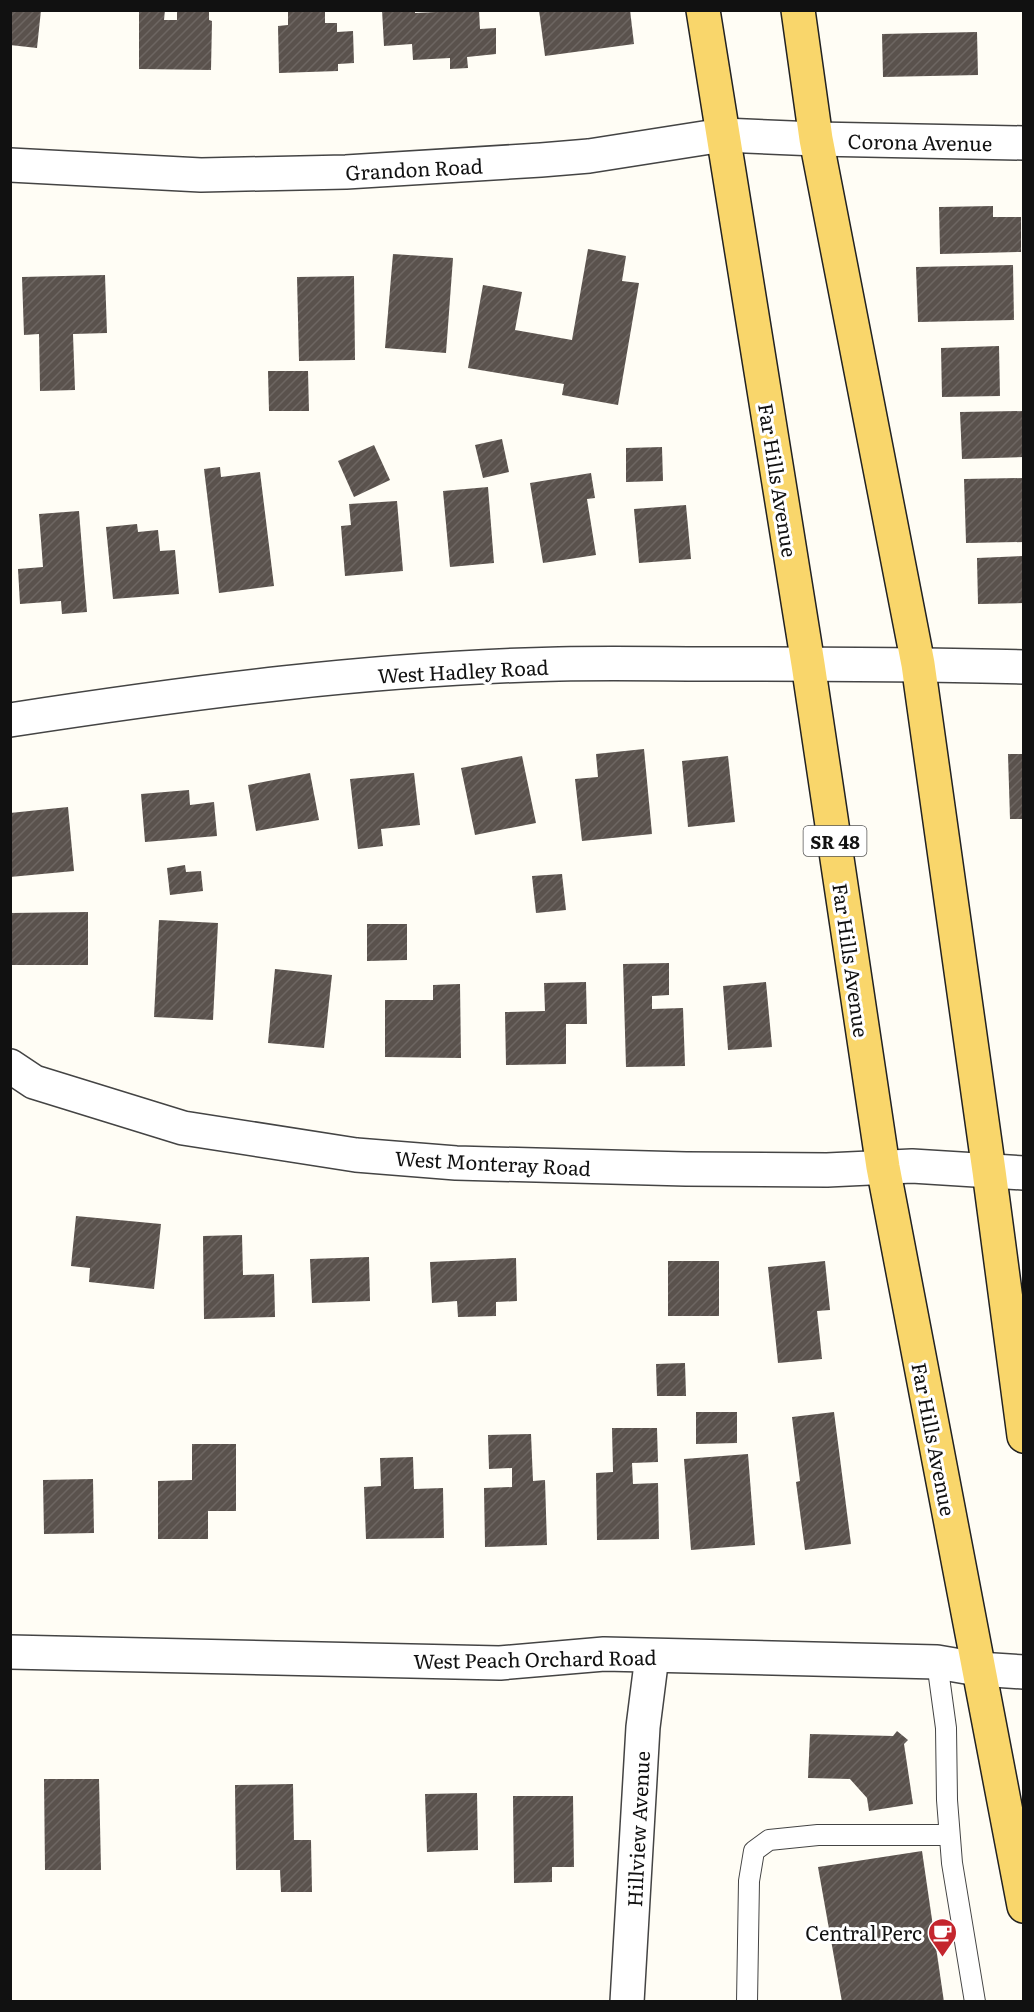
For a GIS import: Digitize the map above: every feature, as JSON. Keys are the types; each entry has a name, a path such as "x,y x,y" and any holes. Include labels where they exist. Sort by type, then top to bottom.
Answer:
{"main road":[{"name":"Far Hills Avenue","path":"703,10 808,664 883,1167 1023,1906"},
{"path":"798,10 816,139 918,664 989,1171 1023,1436"}],"street":[{"name":"Grandon Road","path":"10,165 201,175 346,172 589,156 723,135 816,139"},
{"name":"Corona Avenue","path":"816,139 1023,143"},
{"name":"West Hadley Road","path":"10,720 126,702 262,685 393,673 558,664 918,664 1023,667"},
{"name":"West Monteray Road","path":"18,1076 183,1128 357,1155 456,1163 827,1170 912,1166 1023,1173"},
{"name":"West Peach Orchard Road","path":"10,1652 500,1663 604,1654 937,1662 1023,1672"},
{"name":"Hillview Avenue","path":"627,2001 644,1727 652,1656"}],"lane":[{"path":"937,1662 946,1728 949,1835 958,1909 975,2001"},
{"path":"747,2001 749,1881 754,1851 769,1840 818,1835 949,1835"}],"building":[{"path":"10,10 41,10 37,48 10,45"},
{"path":"139,10 165,10 164,20 177,20 177,10 209,10 209,20 212,21 211,70 139,69"},
{"path":"288,10 325,10 325,23 337,23 337,32 353,31 354,63 338,64 338,71 279,73 278,26 288,25"},
{"path":"382,10 415,10 415,13 479,10 480,29 496,28 496,54 467,57 468,68 450,69 450,58 413,60 412,44 384,46"},
{"path":"539,10 630,10 634,44 545,56"},
{"path":"977,32 978,75 883,77 882,34"},
{"path":"993,206 993,217 1021,217 1021,252 940,254 939,207"},
{"path":"588,249 626,256 622,281 639,283 618,405 562,395 564,384 468,368 483,285 522,292 515,330 572,340"},
{"path":"393,254 453,258 446,353 385,348"},
{"path":"1013,265 1014,320 918,322 916,267"},
{"path":"105,275 107,333 73,334 75,390 40,391 39,334 24,335 22,277"},
{"path":"354,276 355,360 299,361 297,277"},
{"path":"999,346 1000,396 942,397 941,348"},
{"path":"268,371 308,371 309,411 269,411"},
{"path":"1024,411 1024,457 962,459 960,412"},
{"path":"502,439 509,472 483,478 475,445"},
{"path":"374,445 390,480 354,497 338,461"},
{"path":"662,447 663,481 626,482 626,448"},
{"path":"220,467 221,477 260,472 274,586 219,593 204,469"},
{"path":"591,473 595,498 587,499 596,555 543,563 530,483"},
{"path":"1024,478 1024,542 966,543 964,479"},
{"path":"488,487 494,563 450,567 443,491"},
{"path":"397,501 403,571 345,576 341,526 351,525 349,504"},
{"path":"686,505 691,559 639,563 634,509"},
{"path":"79,511 87,612 62,614 61,601 20,604 18,569 43,567 39,514"},
{"path":"137,524 138,532 158,530 160,551 175,550 179,594 113,599 106,527"},
{"path":"1024,556 1024,603 978,604 977,558"},
{"path":"644,749 652,834 582,841 575,779 598,777 596,754"},
{"path":"1008,754 1024,754 1024,819 1010,819"},
{"path":"522,756 536,823 475,835 461,768"},
{"path":"728,756 735,822 688,827 682,761"},
{"path":"310,773 319,820 256,831 248,785"},
{"path":"414,773 420,825 381,829 383,846 358,849 350,779"},
{"path":"189,790 190,805 214,802 217,836 145,842 141,794"},
{"path":"68,807 74,871 10,877 10,813"},
{"path":"185,865 186,872 201,871 203,891 170,895 167,868"},
{"path":"562,874 566,910 536,913 532,876"},
{"path":"88,912 88,965 10,965 10,913"},
{"path":"159,920 218,923 213,1020 154,1017"},
{"path":"367,924 407,924 407,960 367,961"},
{"path":"669,963 669,995 652,996 652,1009 683,1008 685,1066 626,1067 623,964"},
{"path":"275,969 332,975 324,1048 268,1043"},
{"path":"586,982 587,1024 566,1024 566,1064 506,1065 505,1012 545,1011 544,983"},
{"path":"766,982 772,1047 728,1050 723,986"},
{"path":"460,984 461,1058 385,1057 385,1000 433,1000 433,985"},
{"path":"76,1216 161,1224 154,1289 89,1282 90,1268 71,1266"},
{"path":"242,1235 243,1275 274,1274 275,1317 204,1319 203,1236"},
{"path":"369,1257 370,1301 312,1303 310,1259"},
{"path":"516,1258 517,1301 496,1302 496,1316 458,1317 457,1301 432,1303 430,1262"},
{"path":"668,1261 719,1261 719,1316 668,1316"},
{"path":"825,1261 830,1310 817,1311 822,1359 778,1363 768,1267"},
{"path":"685,1363 686,1396 657,1396 656,1364"},
{"path":"696,1412 737,1412 737,1443 696,1444"},
{"path":"834,1412 851,1544 805,1550 796,1482 800,1481 792,1417"},
{"path":"612,1428 657,1428 658,1462 632,1463 633,1484 658,1483 659,1539 597,1540 596,1473 613,1472"},
{"path":"531,1434 533,1481 545,1480 547,1545 485,1547 484,1488 512,1487 512,1468 489,1469 488,1435"},
{"path":"192,1444 236,1444 236,1511 208,1511 208,1539 158,1539 158,1481 192,1480"},
{"path":"748,1454 755,1545 691,1550 684,1459"},
{"path":"413,1457 414,1489 443,1488 444,1538 366,1539 364,1487 381,1486 380,1458"},
{"path":"93,1479 94,1533 44,1534 43,1480"},
{"path":"897,1731 908,1740 904,1744 913,1804 869,1811 867,1798 850,1779 808,1778 810,1734 893,1736"},
{"path":"44,1779 99,1779 101,1870 45,1870"},
{"path":"293,1784 294,1840 311,1840 312,1892 281,1892 280,1870 236,1870 235,1785"},
{"path":"477,1793 478,1850 427,1852 425,1794"},
{"path":"513,1796 573,1796 574,1867 552,1867 552,1882 514,1883"},
{"path":"922,1851 944,2002 842,2002 818,1867"}],"place":[{"name":"Central Perc","path":"943,1958"}]}
